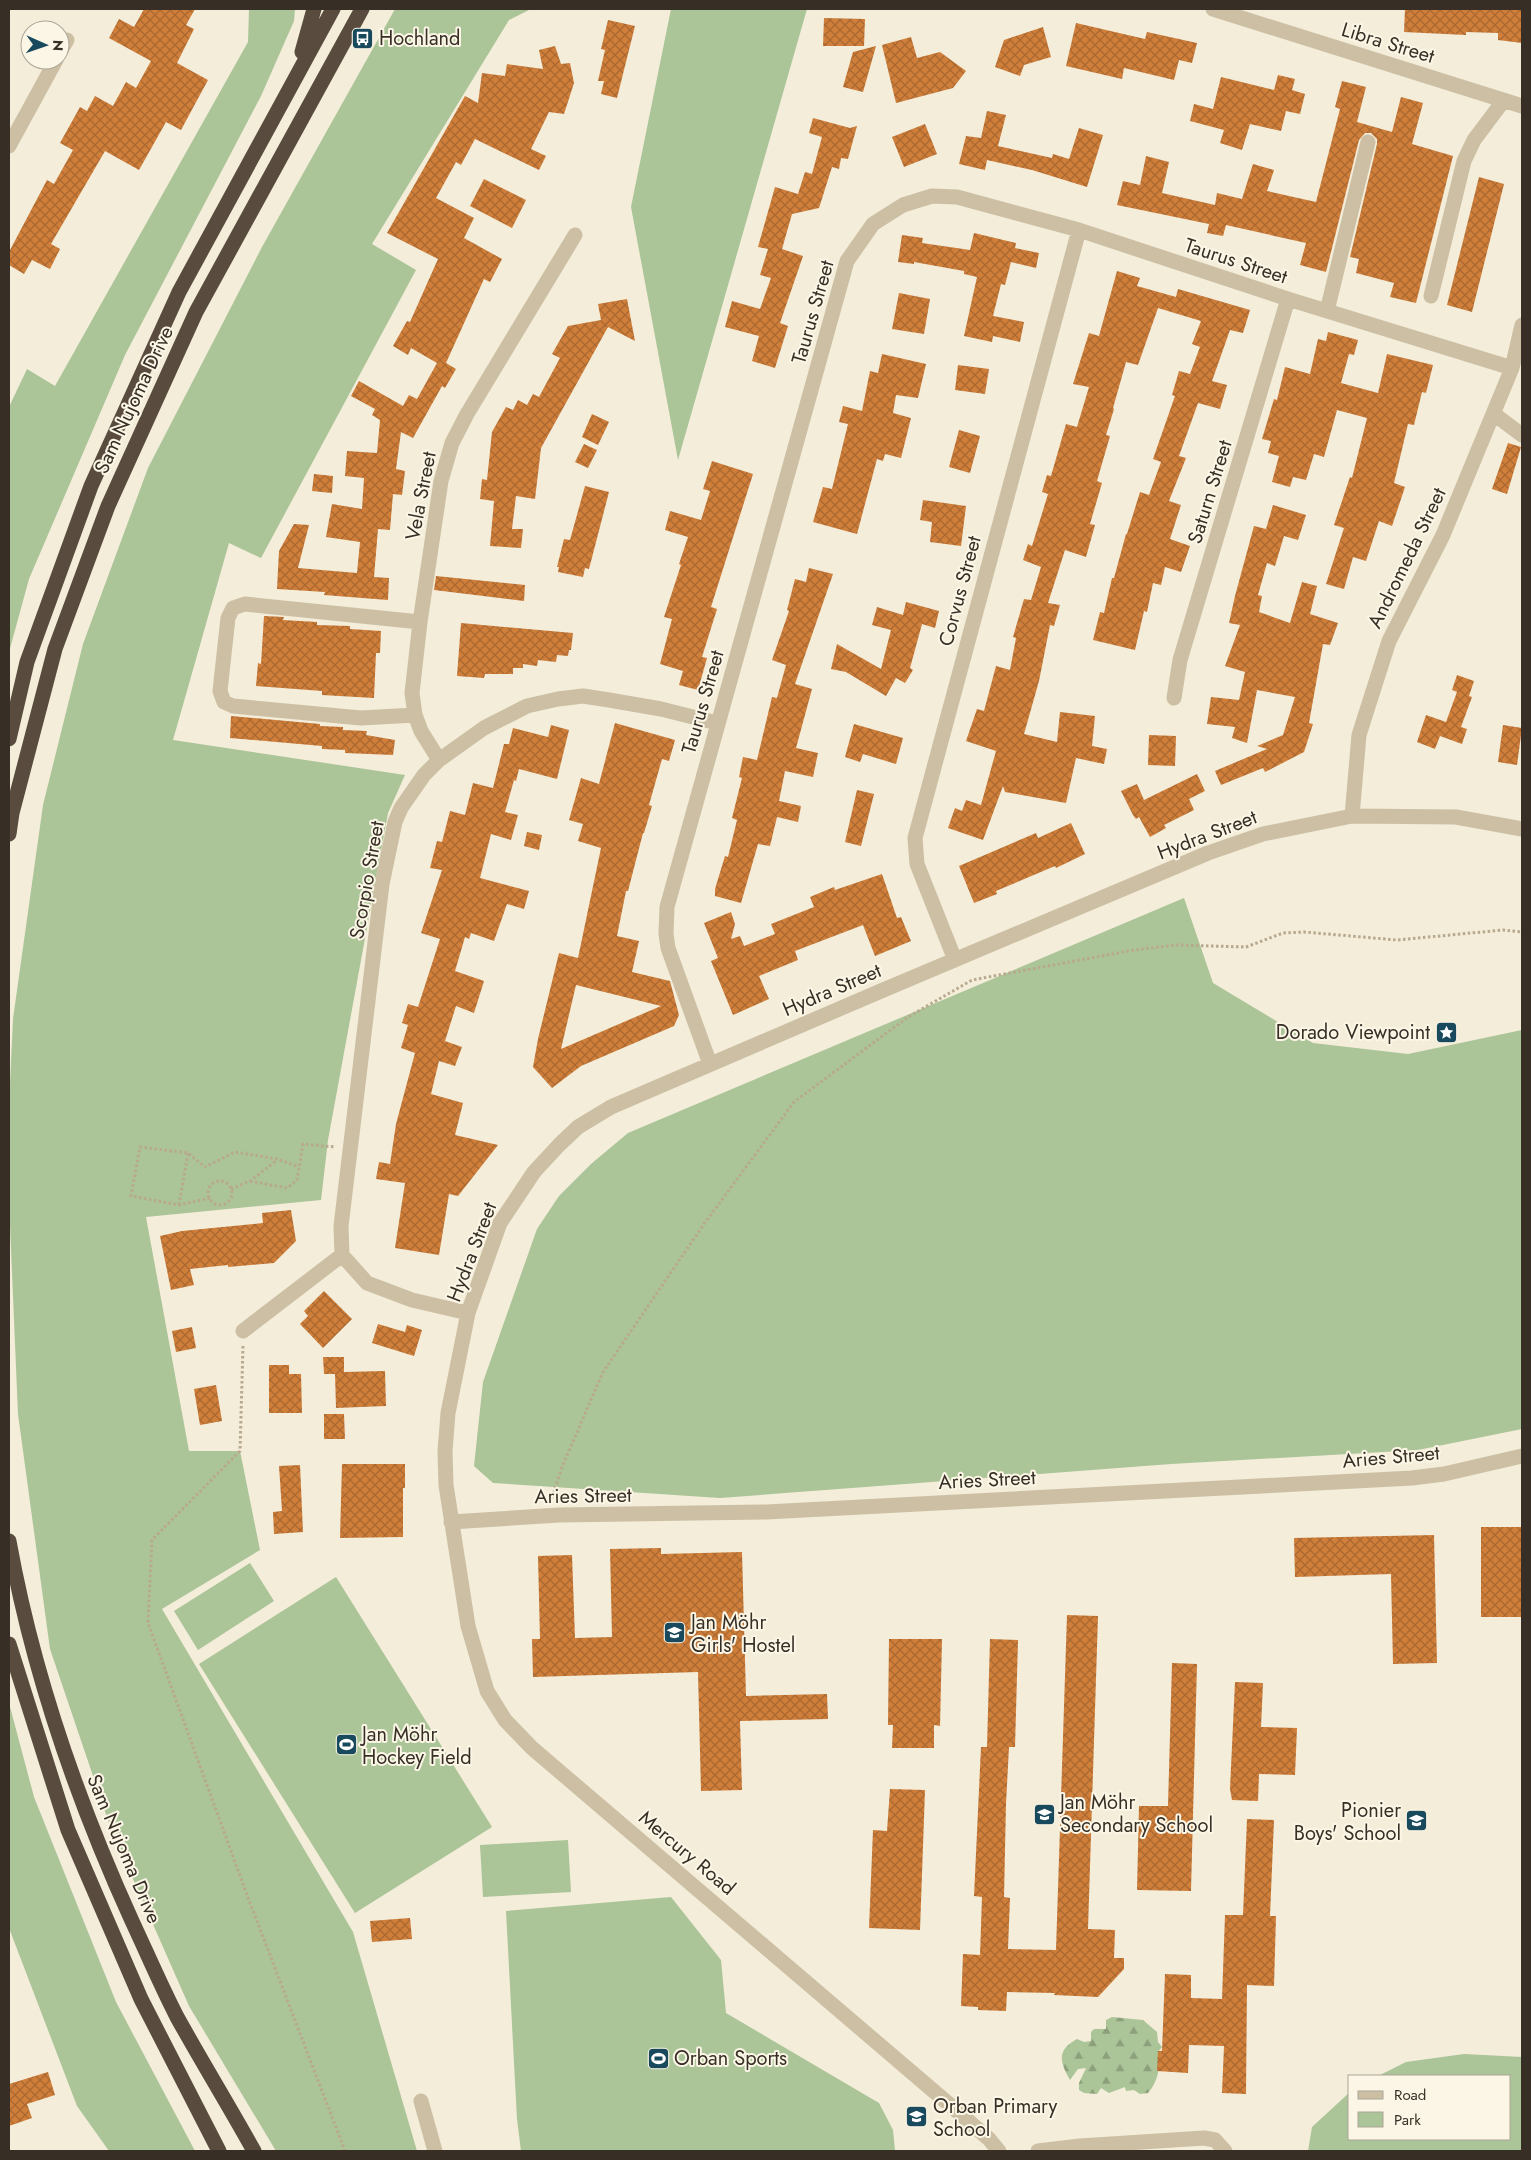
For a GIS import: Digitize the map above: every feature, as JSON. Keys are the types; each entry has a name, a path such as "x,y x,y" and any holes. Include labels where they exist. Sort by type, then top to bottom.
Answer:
{"highway":[{"path":"296,75 314,9"},
{"name":"Sam Nujoma Drive","path":"9,738 27,662 91,486 178,292 333,9"},
{"name":"Sam Nujoma Drive","path":"9,834 12,813 55,649 108,506 196,312 362,9"},
{"name":"Sam Nujoma Drive","path":"9,1541 17,1588 34,1660 63,1751 92,1832 156,1974 178,2017 254,2151"},
{"name":"Sam Nujoma Drive","path":"9,1644 68,1830 141,1999 219,2151"}],"street":[{"name":"Libra Street","path":"1213,9 1522,106"},
{"path":"9,146 51,70"},
{"path":"1431,296 1464,161 1474,140 1504,100"},
{"path":"1327,311 1368,142"},
{"name":"Taurus Street","path":"710,1064 672,963 666,934 667,907 847,261 873,224 903,205 932,196 957,197 1080,230 1288,299 1512,368"},
{"name":"Corvus Street","path":"955,960 917,864 915,838 1080,230"},
{"name":"Vela Street","path":"439,760 420,731 414,715 412,693 420,622 441,481 452,444 472,405 574,235"},
{"name":"Saturn Street","path":"1174,698 1180,660 1288,299"},
{"name":"Andromeda Street","path":"1352,816 1359,735 1389,641 1444,535 1512,368 1522,325"},
{"path":"1494,414 1522,435"},
{"path":"414,715 361,718 233,706 224,702 220,691 228,618 233,608 244,604 420,622"},
{"name":"Scorpio Street","path":"342,1255 342,1226 382,884 395,822 401,808 424,775 439,760 484,728 527,706 558,699 583,696 609,700 661,709 717,724"},
{"name":"Hydra Street","path":"451,1522 445,1469 448,1413 468,1313 500,1223 534,1172 578,1127 611,1107 710,1064 1208,853 1263,834 1352,816 1456,817 1522,829"},
{"path":"244,1331 342,1255 367,1283 412,1300 468,1313"},
{"name":"Aries Street","path":"451,1522 546,1516 766,1512 1412,1478 1444,1474 1522,1456"},
{"name":"Mercury Road","path":"451,1522 468,1626 487,1690 505,1720 532,1748 990,2139 999,2151"},
{"path":"421,2100 435,2151"},
{"path":"1038,2151 1146,2146 1204,2138 1215,2140 1225,2151"}],"path":[{"path":"546,1516 562,1467 603,1372 704,1224 794,1102 908,1017 972,980 1134,950 1176,945 1246,947 1283,933 1304,932 1397,940 1503,930 1522,932"},
{"path":"250,1181 287,1188 297,1180 303,1144 351,1149"},
{"path":"210,1198 178,1205 131,1196 140,1147 188,1153 206,1167 235,1152 277,1159 300,1167"},
{"path":"178,1205 188,1153"},
{"path":"231,1189 250,1181 277,1159"},
{"path":"217,1181 224,1181 231,1189 231,1198 223,1205 216,1204 210,1198 209,1190 212,1184 217,1181"},
{"path":"244,1331 240,1451 152,1540 148,1623 244,1886 345,2151"}],"green space":[{"path":"249,9 295,9 294,21 261,96 125,355 29,579 9,652 9,407 27,369 55,386 248,42"},
{"path":"395,9 531,9 509,20 372,244 416,270 261,558 229,543 173,740 405,775 388,813 328,1140 321,1200 146,1217 189,1451 240,1451 260,1550 162,1609 353,1932 417,2151 276,2151 189,2006 111,1829 50,1649 18,1414 9,1202 9,1105 13,1019 43,805 83,644 148,468 262,247"},
{"path":"671,9 807,9 678,460 631,207"},
{"path":"1184,898 1213,983 1313,1043 1408,1054 1522,1030 1522,1429 1418,1450 1171,1464 720,1498 493,1483 474,1466 483,1382 537,1229 559,1196 591,1164 628,1133"},
{"path":"250,1563 274,1601 198,1650 174,1611"},
{"name":"Jan Möhr Hockey Field","path":"336,1577 492,1827 355,1913 199,1664"},
{"path":"9,1703 34,1797 116,2002 195,2151 109,2151 77,2106 9,1928"},
{"path":"568,1840 571,1892 483,1897 480,1845"},
{"name":"Orban Sports","path":"671,1897 721,1960 726,2013 879,2103 893,2130 895,2151 521,2151 517,2119 506,1911"},
{"path":"1112,2017 1143,2020 1157,2032 1158,2042 1162,2047 1158,2052 1159,2068 1156,2079 1148,2093 1140,2094 1134,2090 1126,2091 1125,2087 1109,2093 1101,2088 1097,2094 1084,2093 1079,2090 1079,2083 1086,2068 1078,2069 1070,2080 1066,2073 1062,2056 1066,2047 1077,2039 1084,2042 1091,2041 1091,2032 1094,2029 1106,2029 1106,2020"},
{"path":"1464,2054 1522,2057 1522,2151 1308,2151 1312,2127 1348,2094 1348,2140 1511,2140 1511,2075 1380,2075 1406,2062"}],"building":[{"path":"144,9 195,9 186,25 194,29 177,63 208,80 181,130 166,122 139,170 105,151 51,244 60,249 50,269 32,260 24,274 9,265 9,252 47,180 54,184 73,150 60,143 80,107 87,111 95,96 113,106 126,82 136,88 151,61 109,38 119,19 134,27"},
{"path":"1405,9 1522,9 1522,43 1498,40 1498,33 1466,32 1466,35 1404,32"},
{"path":"824,18 865,19 864,46 823,46"},
{"path":"608,20 635,26 617,98 601,94 604,81 598,81 605,50 601,49"},
{"path":"1076,23 1145,39 1147,32 1197,43 1192,63 1179,60 1174,80 1124,68 1122,79 1066,66"},
{"path":"1043,27 1051,57 1024,65 1020,76 995,67 1004,40"},
{"path":"911,37 917,58 940,52 966,71 953,88 896,103 882,45"},
{"path":"555,46 561,64 570,63 574,83 564,114 549,112 531,149 546,156 539,170 475,139 461,165 456,162 436,198 474,218 464,238 502,259 490,282 484,279 446,363 456,369 445,388 442,386 413,438 401,432 396,469 405,471 402,495 393,494 390,530 378,529 374,577 389,578 388,600 324,595 325,592 277,589 279,551 294,524 309,525 298,568 357,573 360,542 326,537 332,504 362,509 364,478 345,476 347,451 377,453 380,420 372,415 375,409 351,396 359,381 403,406 409,395 417,399 437,363 411,348 408,355 393,346 407,321 410,322 438,259 387,233 465,96 478,103 482,73 505,76 507,64 543,69 539,50"},
{"path":"876,46 863,92 843,87 853,52"},
{"path":"1278,75 1295,79 1292,90 1305,94 1300,114 1286,111 1281,131 1250,124 1242,150 1220,143 1224,130 1190,121 1194,104 1213,109 1221,77 1274,90"},
{"path":"1342,81 1366,87 1357,122 1392,132 1401,97 1423,103 1412,144 1453,156 1416,303 1390,297 1394,283 1356,273 1359,259 1350,257 1377,144 1377,139 1371,133 1365,133 1359,140 1326,272 1300,265 1306,243 1226,225 1223,236 1207,233 1209,224 1117,205 1123,181 1140,185 1146,156 1169,162 1162,193 1215,205 1217,193 1242,199 1253,164 1274,170 1267,191 1316,202 1340,109 1335,107"},
{"path":"987,111 1006,115 998,146 1052,158 1053,154 1069,159 1079,128 1103,135 1087,187 1032,170 987,160 985,170 959,164 966,136 981,138"},
{"path":"813,118 850,128 857,126 848,159 841,158 839,169 832,167 819,208 792,214 782,249 803,256 780,323 788,326 775,368 752,361 759,336 725,327 732,301 760,309 771,278 760,275 768,249 758,247 775,187 798,194 805,172 812,174 822,137 809,133"},
{"path":"925,124 937,154 904,167 892,137"},
{"path":"1479,177 1504,184 1472,312 1447,305"},
{"path":"484,179 526,200 512,228 470,206"},
{"path":"974,233 1016,243 1015,248 1039,253 1036,268 1011,262 1005,285 1001,284 993,316 1024,322 1020,342 993,336 992,342 964,336 977,277 964,274 964,271 914,262 914,264 898,262 902,235 923,238 922,243 970,250"},
{"path":"1117,271 1140,278 1137,286 1176,297 1178,289 1250,310 1243,333 1230,330 1212,381 1227,385 1220,409 1198,403 1179,456 1186,458 1169,501 1181,505 1170,539 1190,546 1181,572 1165,567 1161,585 1153,583 1147,612 1144,611 1135,650 1093,640 1100,612 1104,613 1112,578 1114,578 1140,492 1149,495 1161,462 1153,459 1175,396 1172,395 1179,371 1190,374 1200,347 1192,344 1201,321 1158,308 1138,365 1126,362 1106,435 1110,436 1097,481 1102,483 1090,524 1095,525 1086,557 1065,550 1048,603 1060,605 1054,626 1050,625 1039,681 1024,734 1057,742 1060,712 1095,716 1092,746 1107,749 1104,764 1076,758 1066,803 1005,792 1003,786 983,840 948,828 955,808 962,811 966,800 981,805 996,751 966,741 977,709 984,711 996,666 1010,670 1016,638 1013,637 1024,599 1031,600 1041,567 1023,560 1028,544 1032,546 1048,494 1042,492 1047,475 1051,476 1066,424 1077,427 1089,387 1073,384 1089,333 1099,336"},
{"path":"899,293 930,299 924,334 892,329"},
{"path":"627,299 635,341 608,327 541,448 535,499 516,496 512,529 523,529 521,548 490,546 494,501 480,499 482,479 487,480 492,432 506,407 513,410 518,400 527,405 533,394 539,397 560,358 552,354 568,326 601,320 598,304"},
{"path":"1328,332 1358,340 1354,355 1349,354 1341,383 1378,393 1387,354 1433,365 1426,393 1422,392 1414,425 1408,424 1394,483 1405,487 1392,526 1379,521 1366,561 1353,557 1344,589 1326,584 1344,528 1334,525 1350,477 1352,478 1367,418 1337,410 1324,457 1314,454 1306,480 1293,477 1290,487 1272,482 1279,456 1268,453 1271,441 1262,439 1274,399 1277,400 1285,367 1310,374 1318,339 1326,341"},
{"path":"882,354 926,364 918,398 896,395 893,413 911,418 901,458 885,454 883,461 877,459 857,534 813,522 823,487 832,489 848,424 839,422 843,406 862,411 870,371 878,373"},
{"path":"958,365 989,369 985,394 955,390"},
{"path":"592,414 609,422 598,445 582,437"},
{"path":"959,430 980,436 970,473 949,467"},
{"path":"1508,443 1521,447 1507,494 1492,489"},
{"path":"584,444 597,450 588,468 575,462"},
{"path":"712,461 753,474 711,607 717,609 702,657 707,658 698,690 679,685 683,671 660,664 672,619 664,617 688,537 665,530 670,511 701,520 710,491 703,489"},
{"path":"314,474 333,476 332,493 312,491"},
{"path":"585,486 609,492 589,569 585,568 583,577 558,572 559,567 557,567 564,539 570,540"},
{"path":"923,500 966,506 961,546 930,542 932,522 920,520"},
{"path":"1273,505 1306,515 1298,540 1284,536 1275,566 1267,563 1258,595 1262,596 1259,612 1290,623 1302,582 1317,586 1310,614 1338,623 1330,645 1323,644 1309,723 1313,724 1304,752 1265,772 1263,768 1221,785 1215,771 1267,749 1257,746 1283,735 1295,697 1257,690 1247,743 1232,738 1235,727 1207,724 1211,697 1239,700 1245,672 1225,666 1240,625 1229,623 1254,526 1266,529"},
{"path":"809,568 833,574 795,684 812,689 796,748 818,753 813,777 785,771 779,801 801,806 798,822 777,817 770,846 758,844 741,903 715,896 715,889 725,856 728,857 737,820 732,818 742,778 739,777 743,757 757,760 772,697 777,698 786,665 772,660 789,611 787,610 795,579 806,582"},
{"path":"436,576 525,585 524,601 434,590"},
{"path":"906,602 939,611 935,628 922,624 910,668 913,670 905,683 896,678 886,696 846,672 831,669 837,644 881,669 891,630 872,625 877,607 903,615"},
{"path":"264,616 284,617 283,620 317,622 317,625 350,626 350,629 381,631 380,653 376,653 374,698 322,695 322,691 256,686 258,663 261,664"},
{"path":"461,623 573,633 571,650 569,650 568,656 557,655 556,662 538,660 537,666 523,664 523,668 513,668 513,674 485,674 484,678 457,676"},
{"path":"1457,675 1474,681 1469,696 1472,697 1461,727 1467,729 1462,744 1440,736 1435,749 1417,742 1426,715 1446,722 1457,692 1452,690"},
{"path":"231,716 320,724 320,726 343,727 343,730 367,731 366,735 395,740 393,755 345,753 345,750 322,749 322,746 230,738"},
{"path":"615,723 675,740 669,761 662,759 649,805 652,806 628,891 626,891 617,936 639,941 632,972 670,981 679,1015 674,1026 581,1066 552,1088 533,1067 538,1039 559,953 578,958 601,848 578,841 583,824 569,820 581,778 599,784","holes":["576,985 661,1006 561,1049"]},
{"path":"854,724 903,738 896,764 863,754 860,762 845,757"},
{"path":"551,725 569,730 557,779 519,769 505,812 518,815 511,840 491,834 480,878 529,891 524,909 507,904 494,941 471,933 469,939 465,937 455,971 484,981 474,1013 456,1006 445,1041 462,1047 455,1066 439,1061 431,1094 463,1103 455,1135 498,1145 458,1196 449,1194 439,1255 395,1248 405,1183 376,1179 379,1162 390,1164 396,1124 415,1053 401,1048 408,1025 402,1023 408,1004 418,1007 440,939 421,933 442,870 430,868 437,841 442,842 450,811 465,815 473,783 493,788 504,744 509,744 513,728 548,737"},
{"path":"1503,725 1522,728 1517,765 1498,762"},
{"path":"1149,735 1176,736 1175,766 1148,765"},
{"path":"1197,774 1205,791 1189,799 1194,810 1164,825 1166,828 1150,837 1139,817 1136,819 1133,815 1121,791 1137,784 1144,800"},
{"path":"857,790 874,794 861,846 845,842"},
{"path":"1071,823 1085,854 1056,868 1055,866 996,891 997,894 974,903 959,866 1036,833 1038,838"},
{"path":"527,832 542,835 539,850 524,846"},
{"path":"882,874 897,918 901,917 911,941 875,956 863,925 795,951 798,960 759,976 769,999 733,1015 711,961 718,958 704,923 731,912 735,924 731,939 740,936 744,946 775,934 771,924 814,907 810,897 834,887 835,890"},
{"path":"291,1210 296,1241 274,1263 190,1269 194,1285 171,1290 160,1236 182,1231 263,1223 262,1213"},
{"path":"324,1291 352,1319 323,1348 300,1324 308,1316 304,1311"},
{"path":"378,1324 405,1332 407,1325 422,1330 414,1356 372,1343"},
{"path":"192,1327 196,1348 176,1352 172,1331"},
{"path":"323,1357 344,1357 344,1372 385,1371 386,1406 336,1408 335,1374 324,1374"},
{"path":"269,1365 289,1365 289,1374 301,1374 302,1413 269,1413"},
{"path":"216,1385 222,1421 200,1425 194,1389"},
{"path":"324,1414 344,1414 345,1439 324,1439"},
{"path":"342,1464 405,1464 403,1537 340,1538"},
{"path":"300,1465 303,1532 274,1534 273,1512 282,1511 279,1466"},
{"path":"1481,1527 1522,1527 1522,1617 1481,1617"},
{"path":"1434,1535 1437,1663 1393,1664 1391,1574 1295,1577 1294,1538"},
{"path":"661,1548 661,1554 742,1552 746,1696 827,1694 828,1719 740,1721 742,1790 701,1791 698,1672 533,1677 532,1639 540,1639 538,1556 572,1555 575,1638 612,1637 610,1549"},
{"path":"1067,1615 1098,1616 1088,1929 1115,1930 1114,1958 1124,1958 1124,1969 1098,1997 1054,1995 1055,1993 1007,1992 1006,2011 978,2010 978,2007 961,2006 963,1954 980,1955 982,1897 974,1896 981,1747 987,1747 990,1639 1018,1640 1015,1747 1009,1747 1006,1804 1004,1897 1010,1898 1008,1949 1056,1950"},
{"path":"889,1639 942,1639 940,1726 934,1725 934,1748 892,1748 893,1725 888,1725"},
{"path":"1172,1663 1197,1664 1191,1891 1137,1890 1139,1806 1168,1806"},
{"path":"1235,1682 1263,1683 1261,1727 1297,1728 1295,1775 1259,1774 1258,1801 1232,1800 1230,1789"},
{"path":"890,1789 925,1790 920,1930 869,1928 873,1830 887,1831"},
{"path":"1247,1819 1274,1820 1270,1916 1276,1916 1274,1986 1247,1985 1246,2094 1222,2093 1224,2046 1189,2045 1188,2073 1157,2071 1158,2051 1162,2051 1165,1974 1191,1975 1191,1998 1222,1999 1225,1915 1243,1915"},
{"path":"410,1918 412,1939 372,1942 370,1921"},
{"path":"48,2072 55,2095 27,2104 32,2118 9,2126 9,2084"}],"place":[{"name":"Hochland","path":"363,38"},
{"name":"Dorado Viewpoint","path":"1446,1032"},
{"name":"Jan Möhr Girls' Hostel","path":"675,1633"},
{"name":"Jan Möhr Hockey Field","path":"346,1745"},
{"name":"Jan Möhr Secondary School","path":"1044,1814"},
{"name":"Pionier Boys' School","path":"1417,1821"},
{"name":"Orban Sports","path":"658,2058"},
{"name":"Orban Primary School","path":"917,2117"}]}
